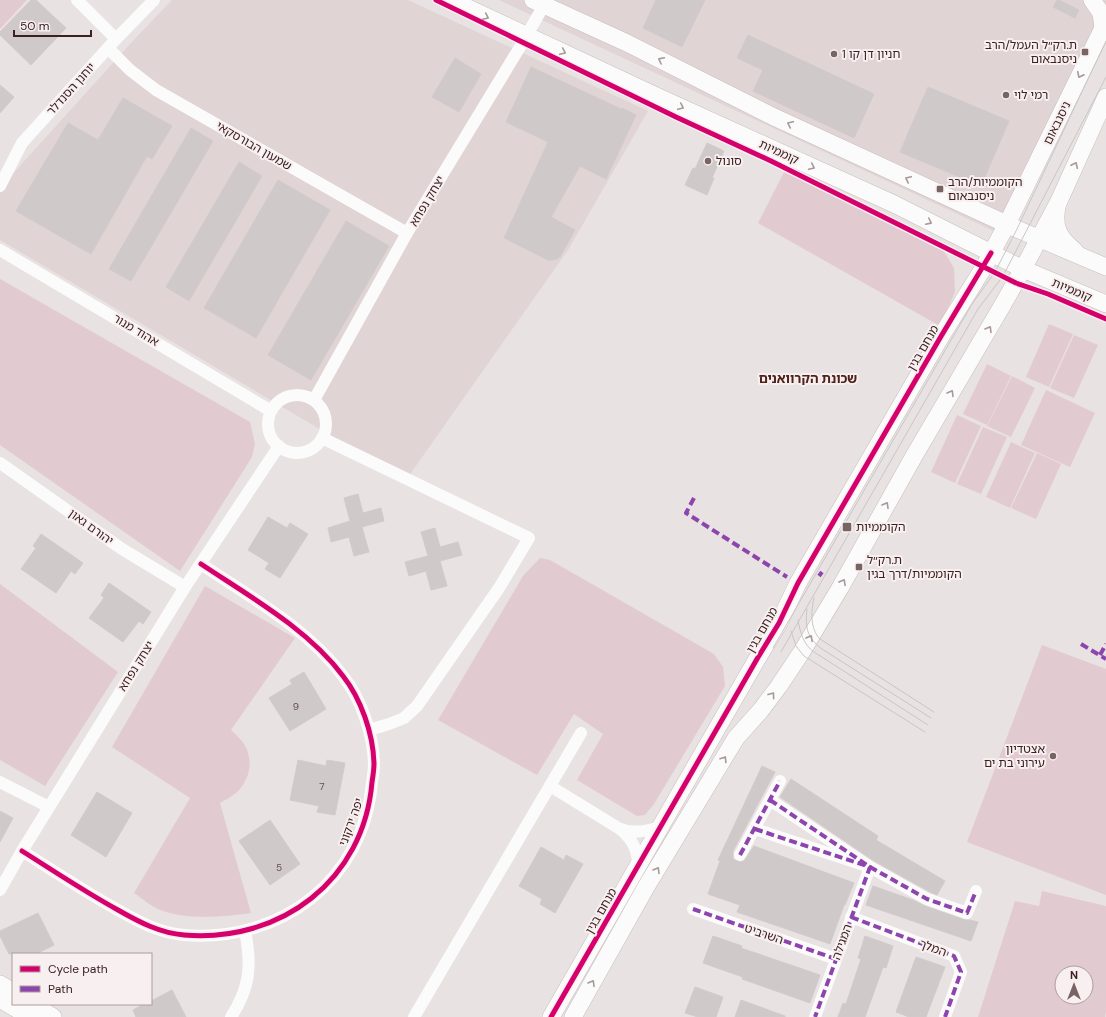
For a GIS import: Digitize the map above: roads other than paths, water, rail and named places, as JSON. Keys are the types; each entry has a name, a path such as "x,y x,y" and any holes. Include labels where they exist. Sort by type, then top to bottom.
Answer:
{"main road":[{"name":"קוממיות","path":"451,0 894,204 1023,269 1106,304"},
{"path":"1092,0 1101,13 1105,25"},
{"path":"538,3 627,43 774,117 1039,239 1106,267"},
{"name":"ניסנבאום","path":"1007,224 1105,25"},
{"path":"573,1017 646,887 736,738 761,710 801,653 840,588 914,456 1023,269 1059,201 1106,97"},
{"path":"1059,201 1056,216 1059,234 1064,241 1084,258"},
{"name":"מנחם בגין","path":"551,1017 779,623 798,584 940,338 992,253 1007,224"},
{"path":"955,234 970,249 975,257 976,271 972,286"},
{"path":"1002,306 1025,286 1038,283 1056,283"},
{"path":"0,984 12,991"},
{"path":"0,999 30,1017"},
{"path":"34,1005 53,1017"}],"street":[{"path":"77,0 116,39"},
{"name":"יוחנן הסנדלר","path":"0,186 22,143 116,39 154,0"},
{"name":"יצחק נפחא","path":"314,400 407,234 527,36 538,3"},
{"name":"שמעון הבורסקאי","path":"108,48 130,70 156,90 407,234"},
{"name":"אהוד מנור","path":"0,250 271,411"},
{"path":"295,395 305,396 314,400 322,409 326,418 326,428 322,438 316,445 308,450 298,452 288,451 279,446 272,437 269,428 271,411 277,403 285,397 295,395"},
{"path":"322,438 529,538 499,588 417,706 404,718 369,730"},
{"name":"יצחק נפחא","path":"0,890 22,851 185,587 279,446"},
{"name":"יהורם גאון","path":"0,463 122,549 185,587"},
{"name":"יפה ירקוני","path":"22,851 105,904 139,922 162,931 182,935 212,936 245,931 280,918 305,904 328,885 346,863 358,840 371,800 374,763 369,730 358,701 343,676 312,643 275,614 201,564"},
{"path":"414,1017 581,733"},
{"path":"740,855 780,781"},
{"path":"0,782 49,808"},
{"path":"550,786 629,836 637,852 638,867"},
{"path":"770,800 870,867 927,899 967,913 976,891"},
{"path":"620,829 637,832 648,831 661,827"},
{"path":"755,829 870,867"},
{"name":"המגילה","path":"815,1017 850,917 870,867"},
{"name":"השרביט","path":"692,909 836,959"},
{"name":"המלך","path":"850,917 954,956 961,972 945,1017"},
{"path":"231,1017 240,1004 247,984 250,965 249,949 245,931"}],"tram line":[{"path":"773,648 972,304 995,272 1017,229 1106,41"},
{"path":"781,652 978,309 1003,276 1106,77"},
{"path":"814,598 812,620 814,630 820,639 934,712"},
{"path":"807,609 806,622 808,632 810,637 817,645 931,718"},
{"path":"798,620 803,638 814,652 928,725"},
{"path":"791,631 796,646 804,656 925,732"}],"place":[{"name":"ת.רק״ל העמל/הרב ניסנבאום","path":"1085,52"},
{"name":"חניון דן קו 1","path":"834,54"},
{"name":"רמי לוי","path":"1006,95"},
{"name":"סונול","path":"708,161"},
{"name":"הקוממיות/הרב ניסנבאום","path":"940,189"},
{"name":"הקוממיות","path":"847,527"},
{"name":"ת.רק״ל הקוממיות/דרך בגין","path":"859,567"},
{"name":"אצטדיון עירוני בת ים","path":"1053,756"}],"district":[{"name":"שכונת הקרוואנים","path":"808,378"}]}
